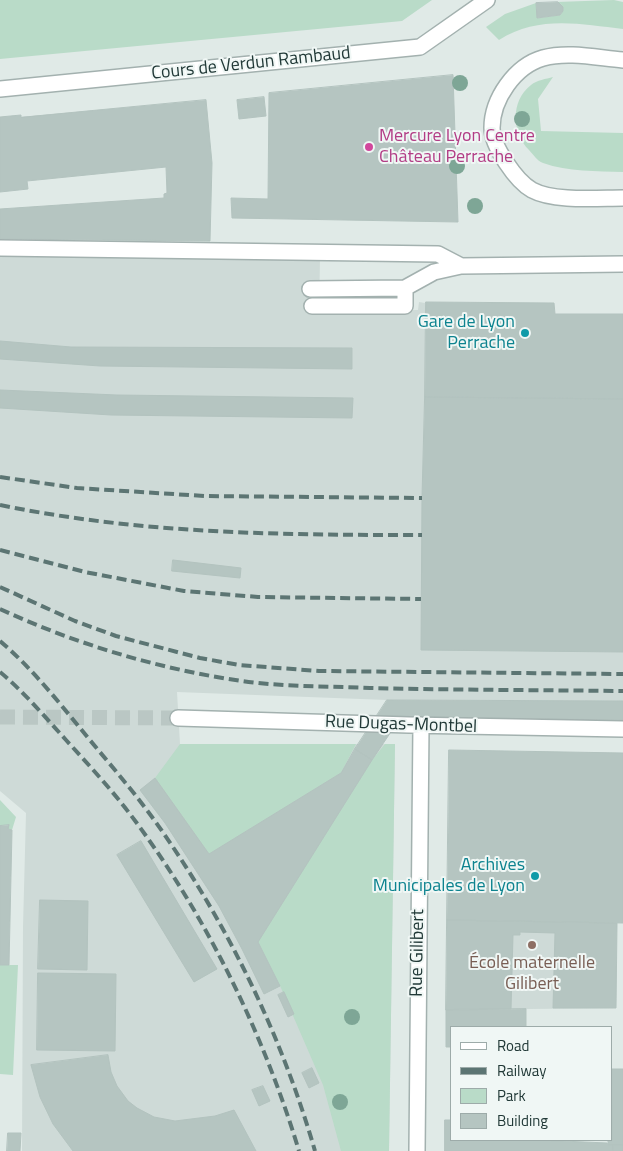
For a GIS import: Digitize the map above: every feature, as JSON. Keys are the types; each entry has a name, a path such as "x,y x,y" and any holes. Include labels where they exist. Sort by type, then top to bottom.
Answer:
{"street":[{"name":"Cours de Verdun Rambaud","path":"0,89 420,47 487,0"},
{"path":"623,60 565,55 542,58 521,68 505,87 496,108 492,129 500,154 517,177 532,190 551,197 623,198"},
{"path":"0,248 438,254 461,266"},
{"path":"310,289 379,290 405,288 434,272 461,266 623,264"},
{"path":"312,306 405,306 405,288"},
{"name":"Rue Dugas-Montbel","path":"178,718 623,729"},
{"name":"Rue Gilibert","path":"417,1151 420,725"}],"shaded area":[{"path":"0,255 320,259 319,311 418,310 419,302 425,303 426,351 623,399 623,701 387,700 177,692 180,744 395,744 389,1151 22,1151 23,927 26,813 0,791"},
{"name":"École maternelle Gilibert","path":"447,920 617,923 616,1008 446,1010"}],"green space":[{"path":"0,0 432,0 402,21 0,59"},
{"path":"614,0 623,2 623,29 560,23 544,24 514,32 499,40 486,27 505,14 536,3 538,18 560,15 562,7 556,2"},
{"path":"553,77 538,99 541,131 623,133 623,172 553,166 539,161 523,143 519,135 516,117 519,100 533,83"},
{"path":"180,744 356,744 341,773 209,854 155,778"},
{"path":"385,744 395,744 389,1151 341,1151 323,1085 281,988 258,942 372,760"},
{"path":"0,800 16,817 12,830 8,829 8,825 0,826"},
{"path":"0,965 18,965 13,1075 0,1074"}],"building":[{"path":"558,2 563,7 560,15 537,18 536,3"},
{"path":"453,75 458,222 232,218 231,198 268,199 269,93"},
{"path":"264,97 266,116 239,119 237,100"},
{"path":"206,100 212,163 210,241 0,239 0,209 164,198 164,194 167,193 166,167 27,181 28,189 0,192 0,117 21,115 21,117"},
{"name":"Gare de Lyon Perrache","path":"426,302 554,303 555,314 623,314 623,399 425,397"},
{"path":"0,341 71,347 352,348 352,369 100,366 0,359"},
{"path":"0,390 117,395 353,398 352,418 111,415 0,408"},
{"path":"425,397 623,399 623,652 421,650"},
{"path":"173,560 241,568 240,578 172,571"},
{"path":"387,700 623,701 623,720 401,717 372,760 355,749"},
{"path":"355,749 372,760 258,942 280,986 264,994 219,906 165,823 140,790 155,778 209,854 341,773"},
{"name":"Archives Municipales de Lyon","path":"449,750 623,753 623,923 447,920"},
{"path":"9,825 8,829 12,830 9,965 0,965 0,826"},
{"path":"141,841 217,969 194,982 117,855"},
{"path":"40,900 88,901 87,970 38,969"},
{"name":"École maternelle Gilibert","path":"447,920 617,923 616,1008 553,1008 555,933 520,932 520,935 513,935 511,1009 446,1010"},
{"path":"38,973 116,974 115,1051 37,1050"},
{"path":"284,992 294,1014 288,1017 278,995"},
{"path":"526,1009 526,1026 450,1026 450,1047 446,1047 446,1010"},
{"path":"108,1055 111,1072 117,1086 128,1101 137,1108 154,1117 175,1121 215,1116 234,1110 256,1151 73,1151 53,1124 40,1097 31,1065"},
{"path":"312,1068 319,1083 309,1088 302,1073"},
{"path":"613,1069 623,1069 623,1145 608,1145 608,1141 613,1141"},
{"path":"263,1086 270,1101 259,1106 252,1090"},
{"path":"445,1120 450,1120 450,1141 562,1141 607,1143 608,1145 613,1145 613,1151 445,1151"},
{"path":"8,1133 21,1133 20,1151 7,1151"},
{"path":"613,1145 623,1145 623,1151 613,1151"}],"tunnel":[{"path":"0,717 178,718"}],"railway":[{"path":"0,477 77,488 204,496 422,498"},
{"path":"0,505 105,522 210,531 422,535"},
{"path":"0,550 85,572 184,591 258,597 421,599"},
{"path":"0,587 75,621 116,636 200,658 239,665 319,671 623,674"},
{"path":"0,609 29,622 118,654 179,670 242,681 370,688 623,691"},
{"path":"0,641 24,663 46,688 136,796 187,868 232,945 252,985 287,1067 315,1151"},
{"path":"0,672 34,705 115,795 157,852 183,892 207,933 249,1018 268,1062 299,1151"}],"place":[{"name":"Mercure Lyon Centre Château Perrache","path":"369,147"},
{"name":"Gare de Lyon Perrache","path":"525,333"},
{"name":"Archives Municipales de Lyon","path":"535,876"},
{"name":"École maternelle Gilibert","path":"532,945"}]}
